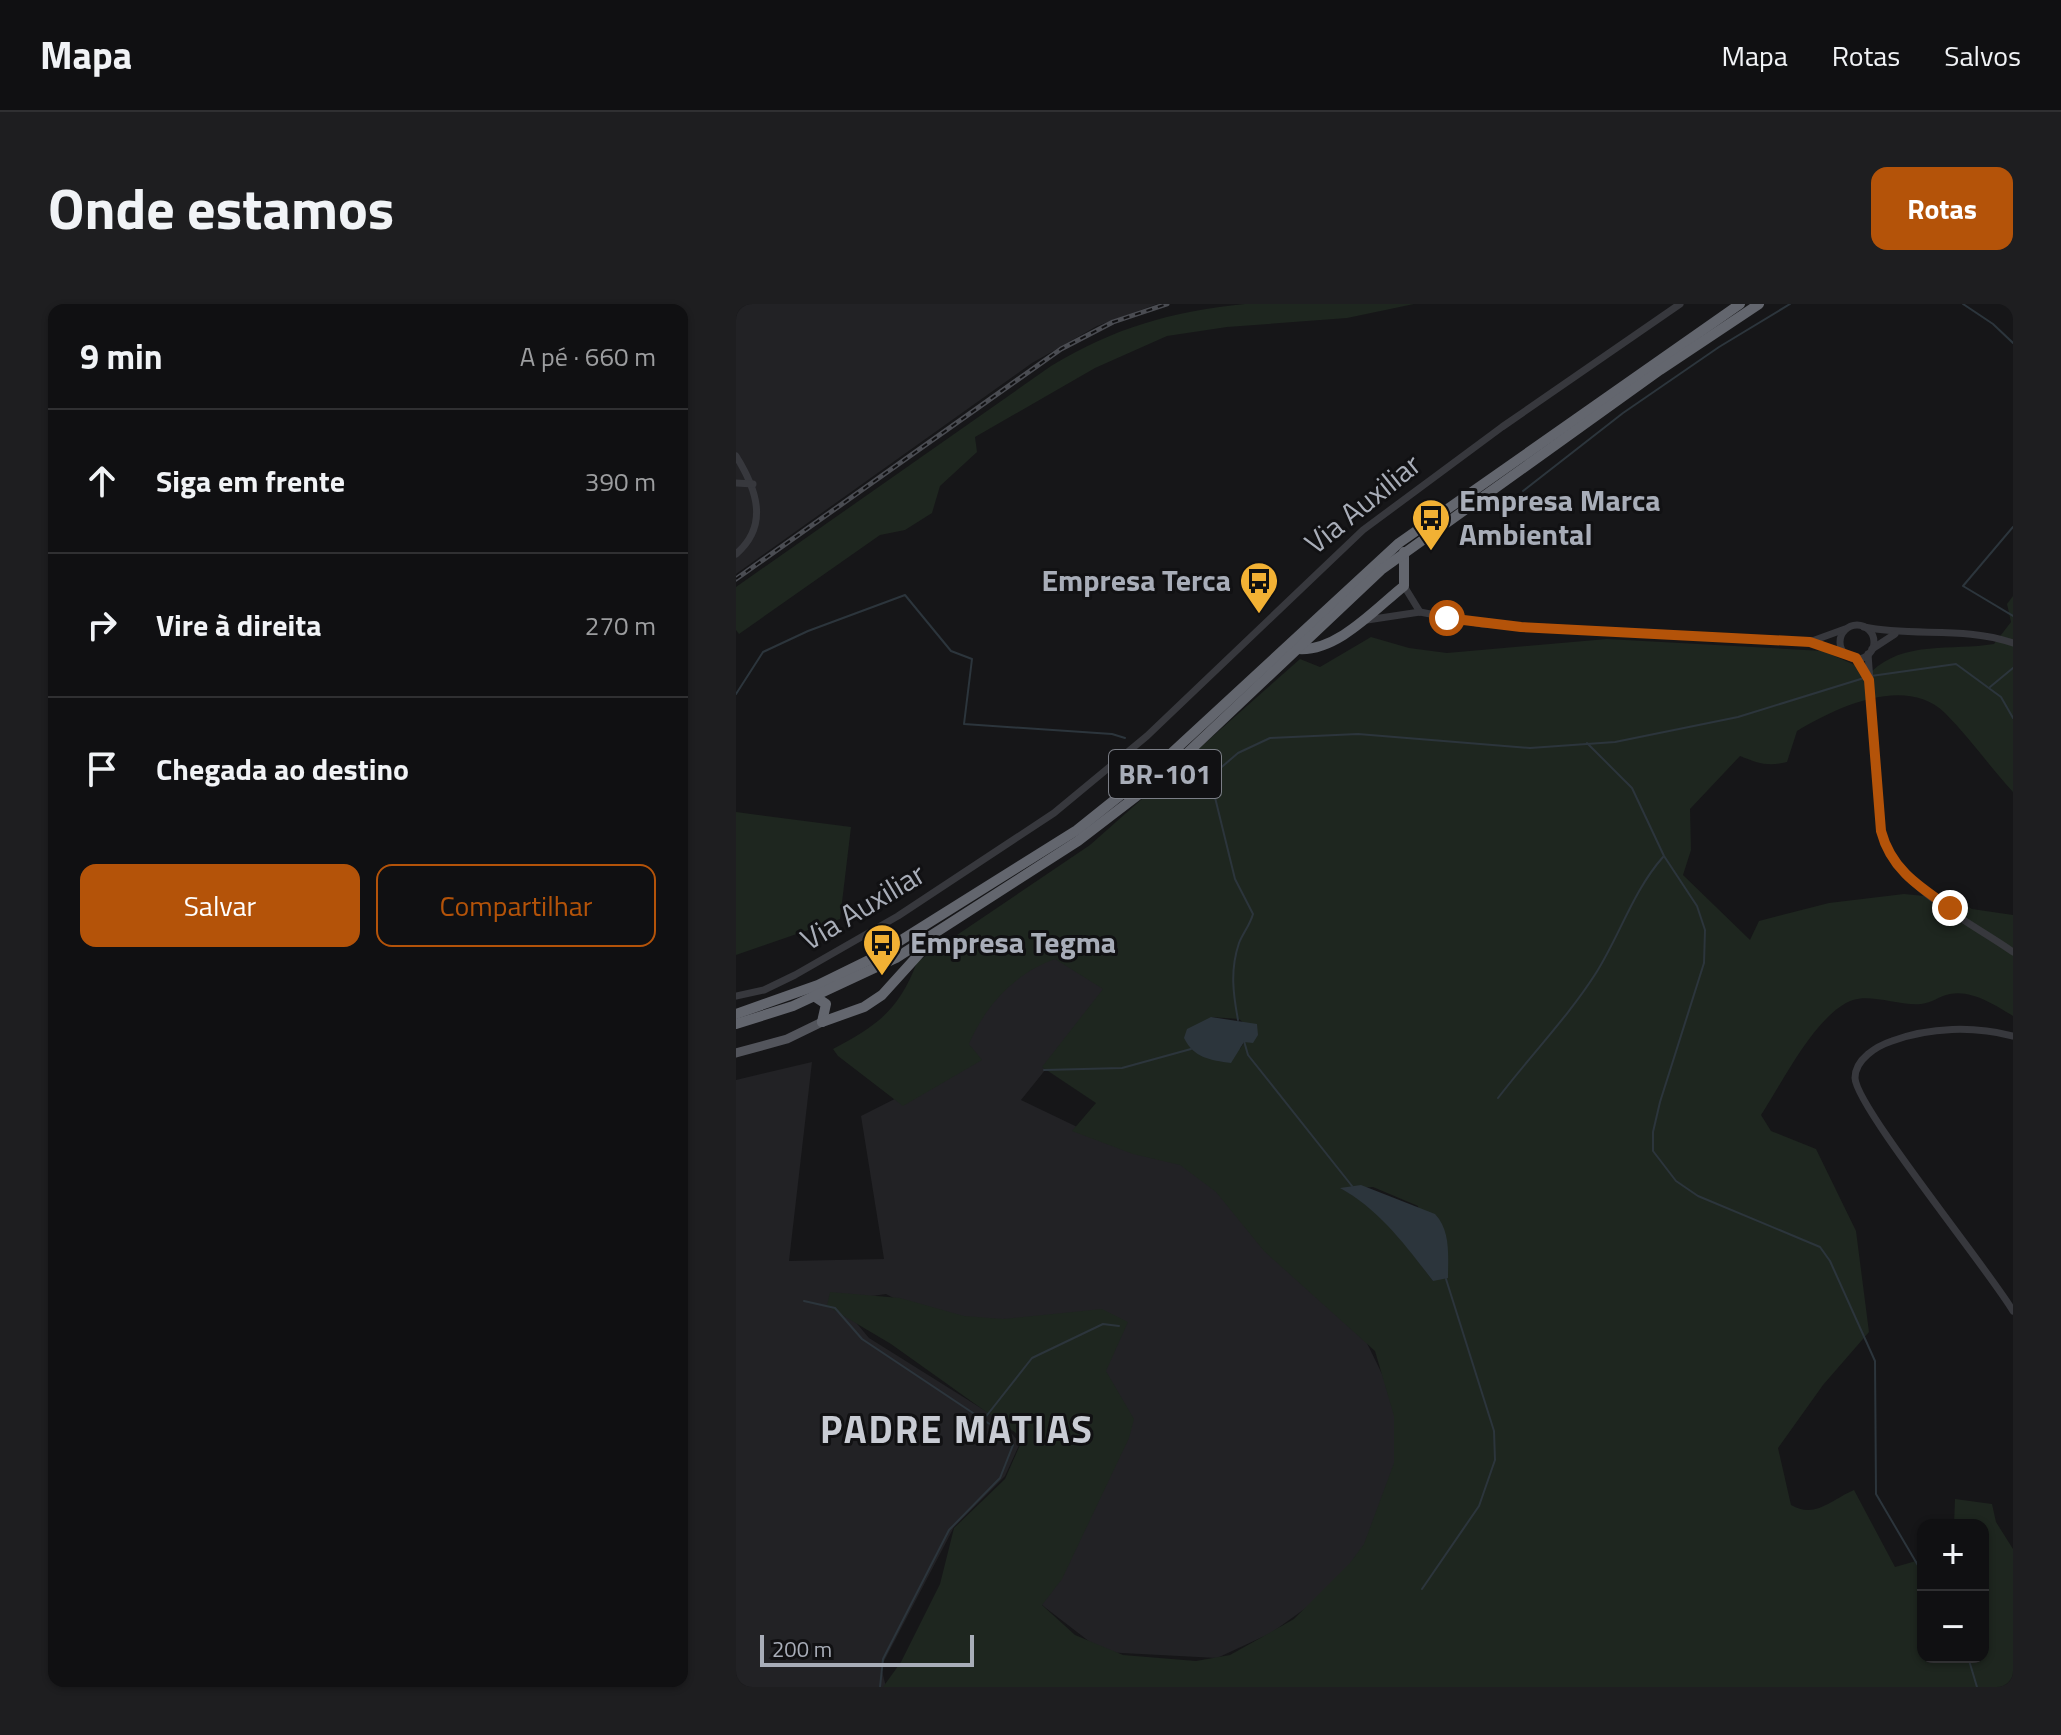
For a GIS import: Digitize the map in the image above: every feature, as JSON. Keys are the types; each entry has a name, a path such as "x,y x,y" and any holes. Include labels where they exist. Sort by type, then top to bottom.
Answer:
{"highway":[{"name":"BR-101","path":"736,1014 818,985 871,959 1077,830 1163,761 1399,543 1740,304"},
{"name":"BR-101","path":"736,1024 814,996 896,958 1137,798 1404,552 1759,304"},
{"path":"1298,649 1313,650 1328,644 1404,586 1404,552"},
{"path":"822,1022 864,1007 882,995 917,955 956,921"},
{"path":"814,996 826,1004 822,1022"}],"main road":[{"path":"736,1053 787,1039 822,1022"}],"street":[{"name":"Via Auxiliar","path":"736,996 764,990 795,975 918,904 1054,813 1147,736 1363,530 1502,427 1680,304"},
{"path":"736,456 753,484 757,500 756,522 748,542 736,554"},
{"path":"736,483 753,484"},
{"path":"1404,586 1420,612"},
{"path":"1360,621 1420,612 1482,624 1810,642 1856,658 1869,680"},
{"path":"1810,642 1851,626 1895,634 1967,633 2013,643"},
{"path":"1845,653 1840,641 1851,626"},
{"path":"1864,627 1873,636 1869,680 1881,831 1886,849 1909,879 2013,952"},
{"path":"1856,658 1895,634"},
{"path":"2013,1036 1951,1029 1897,1039 1869,1054 1856,1071 1855,1078 1859,1093 1881,1126 2013,1311"}],"shaded area":[{"path":"736,304 1157,304 1097,326 1032,363 736,574"},
{"path":"1245,304 1414,304 1347,318 1227,327 1167,336 1095,368 975,437 977,452 940,486 932,513 905,530 880,535 739,634 736,630 736,587 1051,366 1098,341 1144,323"},
{"path":"2013,596 2013,792 1954,722 1929,702 1910,696 1891,695 1870,699 1831,713 1797,731 1787,762 1763,764 1740,756 1690,809 1691,850 1683,875 1750,940 1759,921 1829,903 1904,894 1955,899 1972,909 2013,915 2013,1016 1983,999 1958,993 1921,1004 1869,998 1853,1000 1840,1007 1814,1033 1761,1115 1771,1131 1816,1149 1856,1231 1869,1332 1823,1385 1778,1448 1791,1505 1800,1509 1815,1509 1854,1490 1895,1567 1917,1561 1917,1663 1989,1663 1989,1519 1954,1519 1955,1499 1992,1504 1996,1522 2013,1549 2013,1687 883,1687 901,1662 940,1584 954,1528 1005,1479 1023,1438 891,1344 827,1306 830,1292 900,1298 964,1316 1003,1319 1102,1309 1128,1322 1106,1371 1134,1419 1129,1438 1062,1579 1042,1605 1075,1635 1123,1655 1196,1661 1230,1655 1294,1619 1350,1563 1364,1544 1394,1463 1394,1416 1375,1351 1264,1251 1216,1192 1180,1165 1133,1154 1072,1131 1096,1103 1042,1067 1103,989 1055,959 1040,965 1003,992 976,1030 969,1044 982,1060 903,1106 838,1056 833,1049 875,1024 894,1004 917,962 1090,845 1300,659 1320,667 1371,637 1409,648 1447,653 1607,639 1823,651 1871,672 1898,655 1913,651 1994,644 2011,622 2007,604","holes":["1211,1017 1239,1019 1245,1024 1256,1024 1240,1049","1373,1187 1418,1206 1433,1281 1381,1218 1342,1189"]},
{"path":"736,812 851,827 840,919 736,955"},
{"path":"1058,943 1112,987 1021,1100 1119,1147 1193,1164 1365,1339 1398,1407 1398,1465 1367,1554 1324,1595 1271,1633 1217,1658 1103,1652 1038,1602 1084,1524 949,1327 886,1294 838,1301 869,1338 1000,1420 1020,1443 1005,1476 954,1527 881,1667 886,1687 736,1687 736,1080 812,1062 789,1261 884,1259 861,1116 970,1061 956,1041 1001,984"},
{"path":"1211,1017 1257,1024 1258,1035 1253,1043 1244,1042 1231,1063 1203,1057 1184,1038 1187,1029"},
{"path":"1361,1185 1435,1214 1446,1236 1448,1278 1433,1281 1380,1218 1340,1188"}],"waterway":[{"path":"1523,491 1623,413 1719,347 1790,304"},
{"path":"1963,304 1993,324 2013,343"},
{"path":"2013,527 1963,586 2013,616"},
{"path":"736,694 763,652 808,631 905,595 951,651 972,659 964,724 1112,734 1125,738"},
{"path":"1871,676 1956,664 2001,697 2013,718"},
{"path":"1990,687 2013,668"},
{"path":"1181,785 1203,783 1238,753 1270,738 1358,734 1530,748 1615,742 1738,717 1864,678"},
{"path":"1587,743 1632,788 1664,856 1697,906 1705,930 1704,963 1660,1102 1653,1132 1653,1151 1676,1181 1698,1196 1820,1247 1830,1261 1875,1361 1876,1494 1917,1564"},
{"path":"1210,777 1235,879 1253,914 1239,943 1234,963 1238,1020"},
{"path":"1498,1098 1585,989 1605,958 1643,884 1663,857"},
{"path":"1244,1041 1248,1055 1352,1186"},
{"path":"1044,1070 1122,1068 1191,1049"},
{"path":"1422,1589 1479,1506 1495,1460 1494,1431 1446,1279"},
{"path":"804,1301 835,1308 862,1339 1006,1435 1013,1445 1000,1478 949,1530 883,1659 880,1687"},
{"path":"984,1419 1032,1358 1103,1324 1119,1326"},
{"path":"1970,1663 1977,1687"}],"railway":[{"path":"736,579 1061,349 1113,322 1167,304"}],"place":[{"name":"Empresa Marca Ambiental","path":"1431,552"},
{"name":"Empresa Terca","path":"1259,615"},
{"name":"Empresa Tegma","path":"882,977"}],"district":[{"name":"PADRE MATIAS","path":"957,1430"}],"route":[{"path":"1447,618 1521,627 1810,642 1856,658 1869,680 1881,831 1886,849 1895,865 1909,879 1950,908"}]}
